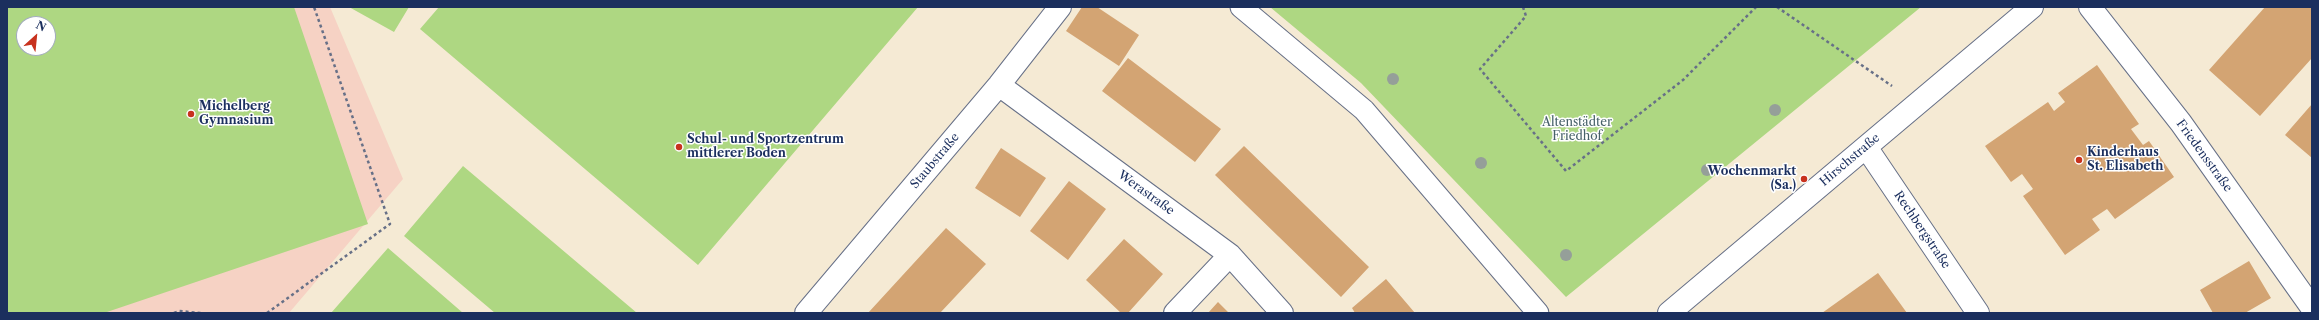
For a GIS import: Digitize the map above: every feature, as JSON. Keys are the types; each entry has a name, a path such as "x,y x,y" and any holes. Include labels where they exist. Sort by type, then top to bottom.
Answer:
{"street":[{"name":"Staubstraße","path":"806,313 999,85 1060,7"},
{"name":"Hirschstraße","path":"1669,313 2032,7"},
{"name":"Friedensstraße","path":"2090,7 2181,124 2312,308"},
{"name":"Werastraße","path":"999,85 1230,255 1282,313"},
{"name":"Rechbergstraße","path":"1866,147 1978,313"},
{"path":"1175,313 1230,255"}],"lane":[{"path":"1241,7 1364,110 1538,313"}],"path":[{"path":"267,313 390,224 314,7"},
{"path":"1523,7 1526,16 1480,69 1566,171 1683,80 1756,7"},
{"path":"1777,7 1917,103"},
{"path":"174,313 179,311 201,313"}],"shaded area":[{"name":"Michelberg Gymnasium","path":"7,7 330,7 403,179 289,313 7,313"}],"green space":[{"name":"Michelberg Gymnasium","path":"7,7 294,7 368,224 104,313 7,313"},
{"path":"349,7 409,7 394,32"},
{"name":"Schul- und Sportzentrum mittlerer Boden","path":"439,7 918,7 698,265 420,29"},
{"name":"Altenstädter Friedhof","path":"1270,7 1921,7 1566,297 1361,83"},
{"path":"463,166 637,313 495,313 404,236"},
{"path":"388,248 463,313 331,313"}],"building":[{"path":"1082,7 1097,7 1139,35 1119,66 1066,31"},
{"path":"2265,7 2312,7 2312,58 2260,116 2209,70"},
{"path":"1128,58 1221,129 1195,162 1102,91"},
{"name":"Kinderhaus St. Elisabeth","path":"2097,65 2139,124 2131,129 2143,145 2149,141 2174,177 2115,219 2107,209 2092,219 2100,230 2065,255 2023,196 2033,189 2022,174 2011,182 1985,146 2048,102 2054,111 2065,102 2058,93"},
{"path":"2312,104 2312,158 2285,135"},
{"path":"1244,146 1369,267 1341,297 1215,175"},
{"path":"1001,148 1046,178 1020,217 975,188"},
{"path":"1069,181 1106,209 1068,260 1030,231"},
{"path":"946,228 986,264 940,313 868,313"},
{"path":"1124,239 1163,274 1128,313 1121,313 1086,280"},
{"path":"2249,261 2271,298 2245,313 2213,313 2200,290"},
{"path":"1878,273 1907,313 1822,313"},
{"path":"1386,279 1415,313 1355,313 1352,308"},
{"path":"1218,302 1229,313 1208,313"}],"place":[{"name":"Michelberg Gymnasium","path":"191,114"},
{"name":"Schul- und Sportzentrum mittlerer Boden","path":"679,147"},
{"name":"Kinderhaus St. Elisabeth","path":"2079,160"},
{"name":"Wochenmarkt (Sa.)","path":"1804,179"}]}
